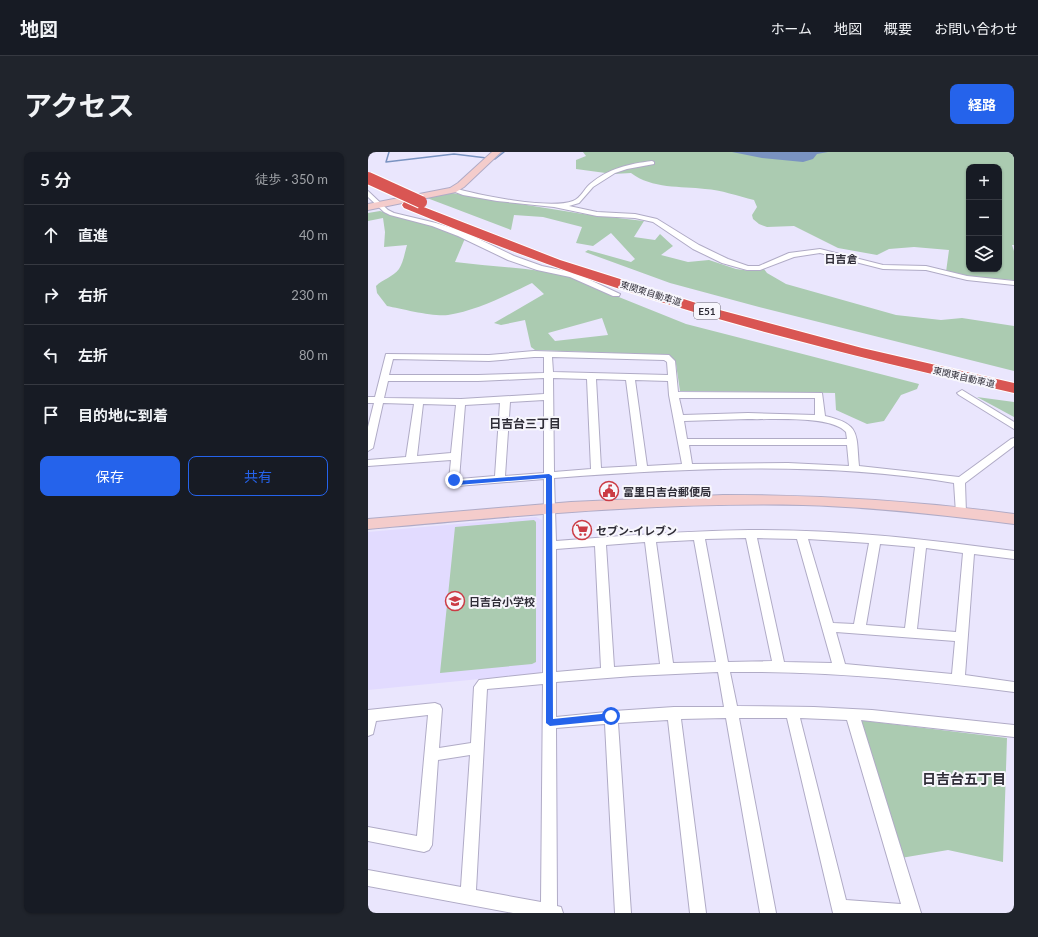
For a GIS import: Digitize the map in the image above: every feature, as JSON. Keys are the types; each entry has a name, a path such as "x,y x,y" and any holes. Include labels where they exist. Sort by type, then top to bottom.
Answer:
{"highway":[{"name":"東関東自動車道","path":"368,178 461,227 556,263 715,313 796,336 887,359 1014,388"},
{"name":"東関東自動車道","path":"368,187 526,243 715,303 802,328 1014,379"}],"street":[{"path":"368,207 453,190 461,185 492,156"},
{"path":"453,190 522,203 553,205 568,204 577,202 592,186 614,170 652,163"},
{"path":"368,192 392,214 440,226 518,260 540,268 572,275 616,294"},
{"path":"553,205 597,214 635,216 655,220 696,248 747,268 760,268 792,255 820,251 882,267 926,268 967,278 1014,283"},
{"path":"368,878 551,913 548,354"},
{"path":"368,448 389,356 488,358 548,354 666,357 671,361 674,395 688,468"},
{"path":"384,378 478,378 548,375 672,378"},
{"path":"591,376 596,472"},
{"path":"630,378 643,470"},
{"path":"962,393 1014,426"},
{"path":"674,395 819,395 820,418"},
{"path":"368,400 461,402 505,401 548,397"},
{"path":"411,460 419,401"},
{"path":"500,480 505,401"},
{"path":"461,402 454,480 457,483 596,472 769,465 854,468 961,481"},
{"path":"679,418 748,416 820,418 840,423 848,427 851,432 854,468"},
{"path":"961,513 959,484 961,481 1014,441"},
{"path":"684,442 851,442"},
{"path":"368,463 456,456"},
{"path":"368,524 549,508 651,502 776,500 836,502 1014,519"},
{"path":"550,545 650,537 751,534 921,543 1014,556"},
{"path":"751,534 779,666"},
{"path":"699,535 768,913"},
{"path":"802,536 840,670"},
{"path":"650,537 667,668"},
{"path":"859,630 875,540"},
{"path":"600,541 608,672"},
{"path":"910,633 921,543"},
{"path":"958,679 969,549"},
{"path":"827,627 962,637"},
{"path":"468,896 481,687 484,684 667,668 779,666 958,679 1014,687"},
{"path":"368,730 369,716 435,709 424,845 368,834"},
{"path":"550,723 611,716 674,713 852,714 914,719 1014,731"},
{"path":"674,713 698,913"},
{"path":"792,713 840,911 912,913 852,714"},
{"path":"611,716 623,913"},
{"path":"431,755 478,748"}],"shaded area":[{"name":"日吉台小学校","path":"536,517 542,520 541,673 368,690 368,532"}],"green space":[{"path":"583,152 1014,152 1014,245 1012,245 1014,251 1014,280 974,280 950,277 946,272 949,250 914,247 889,249 877,255 838,248 794,226 767,227 759,224 753,219 752,215 757,207 754,200 730,193 657,184 648,182 631,173 613,174 576,169 576,160 586,156"},
{"path":"452,193 583,214 644,221 634,237 655,240 660,234 673,246 661,255 688,262 709,260 736,269 751,271 764,269 767,273 786,284 896,315 941,320 962,318 1014,326 1014,371 670,283 585,252 588,250 631,262 635,259 611,233 593,246 576,243 582,227 543,217 514,215 511,230 427,198"},
{"path":"380,211 466,236 455,262 526,269 569,277 686,324 919,384 917,389 901,395 884,421 867,424 836,410 835,393 680,391 676,364 668,355 535,350 531,347 525,320 501,325 494,323 544,294 532,283 480,306 448,315 427,314 387,306 377,293 376,286 399,269 403,261 407,245 384,247 385,232 383,218 368,221 368,213","holes":["602,318 608,335 555,341 548,333"]},
{"path":"977,397 1014,402 1014,417"},
{"path":"534,520 536,522 536,662 532,664 440,673 455,527"},
{"path":"858,720 1007,738 1003,862 948,850 901,858"}],"water":[{"path":"732,152 828,152 817,154 813,159 803,162 762,158"}],"waterway":[{"path":"389,152 386,162 454,154 495,159 504,152"}],"place":[{"name":"富里日吉台郵便局","path":"609,491"},
{"name":"セブン-イレブン","path":"582,530"},
{"name":"日吉台小学校","path":"455,601"}],"district":[{"name":"日吉倉","path":"841,258"},
{"name":"日吉台三丁目","path":"525,423"},
{"name":"日吉台五丁目","path":"964,778"}],"route":[{"path":"454,480 457,483 549,476 550,723 611,716"}]}
